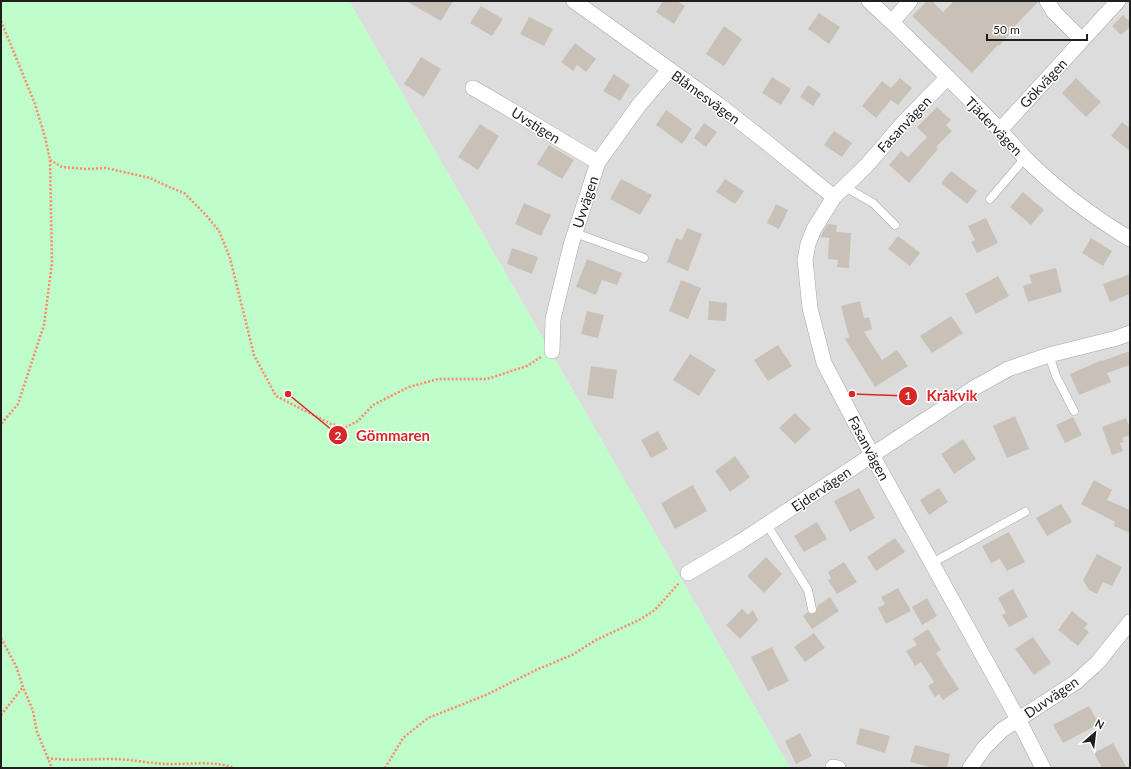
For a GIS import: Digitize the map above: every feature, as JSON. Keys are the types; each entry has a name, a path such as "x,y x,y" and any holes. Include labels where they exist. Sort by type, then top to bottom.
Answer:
{"street":[{"name":"Blåmesvägen","path":"574,1 719,105 761,138 839,192"},
{"name":"Tjädervägen","path":"869,1 1000,130 1025,158 1064,193 1130,239"},
{"path":"892,22 910,1"},
{"path":"1047,1 1054,12 1082,40"},
{"name":"Gökvägen","path":"1000,130 1118,1"},
{"name":"Uvvägen","path":"553,352 553,319 571,246 598,162 639,104 669,70"},
{"name":"Fasanvägen","path":"948,78 904,122 867,165 839,192 814,229 808,244 805,260 810,308 824,363 872,455 1018,719 1043,768"},
{"name":"Uvstigen","path":"473,88 518,113 598,162"},
{"name":"Ejdervägen","path":"688,573 767,525 974,388 1008,369 1049,355 1117,338 1130,333"},
{"name":"Duvvägen","path":"970,768 984,748 1002,730 1076,682 1098,662 1130,622"}],"lane":[{"path":"990,199 1025,158"},
{"path":"839,192 873,203 895,225"},
{"path":"575,233 644,258"},
{"path":"1049,355 1056,376 1074,411"},
{"path":"932,563 1025,512"},
{"path":"767,525 808,590 812,609"}],"path":[{"path":"1,21 35,104 50,160 52,263 44,325 18,404 1,424"},
{"path":"50,160 62,167 87,169 106,168 150,178 184,193 206,215 219,231 230,258 254,355 276,396 331,424 346,427 358,421 373,405 409,386 438,379 487,379 527,366 553,352"},
{"path":"385,768 403,738 428,718 486,695 639,620 655,610 688,573"},
{"path":"1,638 16,666 33,710 37,732 52,768"},
{"path":"1,715 23,687"},
{"path":"47,758 62,760 112,759 167,764 195,763 227,765 233,768"}],"shaded area":[{"path":"349,1 1095,1 1097,3 1100,1 1130,1 1130,768 790,768"}],"green space":[{"path":"1,1 349,1 790,768 1,768"}],"building":[{"path":"406,1 453,1 441,21"},
{"path":"663,1 677,1 685,6 674,24 656,12"},
{"path":"927,1 932,1 943,12 954,1 1038,2 1011,30 1012,31 999,46 998,45 972,73 912,16"},
{"path":"481,6 503,19 492,36 470,23"},
{"path":"819,13 840,27 829,44 808,29"},
{"path":"1123,15 1130,22 1130,27 1121,35 1112,26"},
{"path":"529,17 553,29 544,46 520,34"},
{"path":"724,26 742,39 724,66 706,54"},
{"path":"575,43 596,59 586,72 577,65 573,71 561,62"},
{"path":"421,57 441,69 424,97 404,84"},
{"path":"614,74 630,85 620,101 603,91"},
{"path":"772,77 791,89 781,105 762,93"},
{"path":"900,78 912,88 898,105 891,100 876,118 862,106 882,81 891,88"},
{"path":"1076,78 1101,102 1086,117 1062,93"},
{"path":"808,85 821,94 813,106 800,97"},
{"path":"937,107 951,120 946,125 952,131 936,147 938,149 909,183 889,165 901,151 908,157 927,137 917,127"},
{"path":"666,110 692,129 682,144 656,125"},
{"path":"1122,122 1130,128 1130,151 1111,136"},
{"path":"704,123 717,132 706,147 694,138"},
{"path":"480,124 499,136 478,170 458,157"},
{"path":"834,131 852,143 842,157 824,145"},
{"path":"549,145 574,160 562,179 537,164"},
{"path":"951,171 977,191 967,204 941,183"},
{"path":"621,179 652,195 640,215 610,199"},
{"path":"725,179 744,191 735,204 716,192"},
{"path":"1023,192 1044,210 1031,225 1010,207"},
{"path":"524,203 551,215 541,236 515,224"},
{"path":"776,204 788,210 779,229 767,223"},
{"path":"986,218 998,243 977,253 971,242 975,240 968,226"},
{"path":"828,224 837,225 836,232 851,233 849,268 837,267 838,260 828,259 829,238 821,237"},
{"path":"687,228 702,234 688,271 667,262 676,238 682,240"},
{"path":"898,236 920,253 910,266 888,249"},
{"path":"1091,238 1112,251 1103,266 1082,253"},
{"path":"512,248 538,257 532,274 507,264"},
{"path":"587,259 622,273 617,285 602,280 596,295 576,287"},
{"path":"1056,268 1062,292 1028,302 1023,286 1032,283 1029,275"},
{"path":"1130,274 1130,294 1110,302 1103,284"},
{"path":"998,276 1009,296 976,314 965,294"},
{"path":"681,280 701,288 688,319 669,311"},
{"path":"709,301 727,303 726,321 708,320"},
{"path":"860,301 864,318 869,317 872,329 864,332 882,360 897,350 908,366 875,387 845,339 849,337 841,306"},
{"path":"587,311 604,315 598,338 581,334"},
{"path":"951,316 963,333 932,353 920,336"},
{"path":"778,345 792,366 768,381 754,360"},
{"path":"1130,351 1130,365 1107,373 1111,382 1079,395 1070,374 1102,360"},
{"path":"690,354 716,370 699,396 673,380"},
{"path":"591,366 617,370 613,399 587,395"},
{"path":"795,413 811,429 795,444 779,428"},
{"path":"1015,416 1029,449 1007,458 993,426"},
{"path":"1073,417 1082,435 1065,443 1056,425"},
{"path":"1126,418 1130,428 1130,435 1122,438 1124,442 1120,443 1123,451 1112,455 1102,427"},
{"path":"658,431 668,449 651,458 641,440"},
{"path":"963,439 976,459 954,474 941,454"},
{"path":"735,456 750,477 730,492 715,471"},
{"path":"1094,480 1112,490 1107,500 1130,510 1130,533 1114,526 1115,522 1081,504"},
{"path":"693,485 707,511 675,529 661,503"},
{"path":"859,488 875,518 850,532 834,501"},
{"path":"939,488 948,502 929,515 920,500"},
{"path":"1061,504 1072,522 1047,536 1036,518"},
{"path":"817,522 827,539 804,552 794,536"},
{"path":"1009,532 1025,562 1007,571 1000,559 991,563 982,546"},
{"path":"895,538 905,552 876,571 867,557"},
{"path":"1097,554 1122,567 1112,586 1103,582 1097,594 1089,590 1083,580"},
{"path":"766,557 782,574 764,593 747,576"},
{"path":"844,562 857,582 837,594 828,580 831,578 828,572"},
{"path":"898,588 911,611 886,624 878,608 885,604 881,597"},
{"path":"1013,589 1028,617 1009,627 1002,615 1006,613 998,598"},
{"path":"830,597 839,611 812,629 803,616 808,612 811,614 815,613 818,605"},
{"path":"927,598 937,616 922,625 912,607"},
{"path":"742,609 748,615 753,610 758,620 740,639 726,625"},
{"path":"1072,611 1088,624 1084,628 1089,632 1078,646 1058,630"},
{"path":"928,629 941,650 936,653 959,689 943,700 939,694 935,697 928,686 934,682 921,662 915,666 906,651 917,645 913,639"},
{"path":"814,633 825,648 805,662 794,647"},
{"path":"1033,637 1051,663 1034,675 1015,649"},
{"path":"772,647 789,681 768,691 751,657"},
{"path":"1089,706 1099,724 1063,743 1053,725"},
{"path":"860,728 890,736 885,753 856,744"},
{"path":"800,733 812,756 796,764 785,741"},
{"path":"1113,743 1127,768 1102,768 1094,753"},
{"path":"915,745 950,754 947,768 933,768 910,762"}],"place":[{"name":"Gömmaren","path":"288,394"},
{"name":"Kråkvik","path":"852,394"}]}
